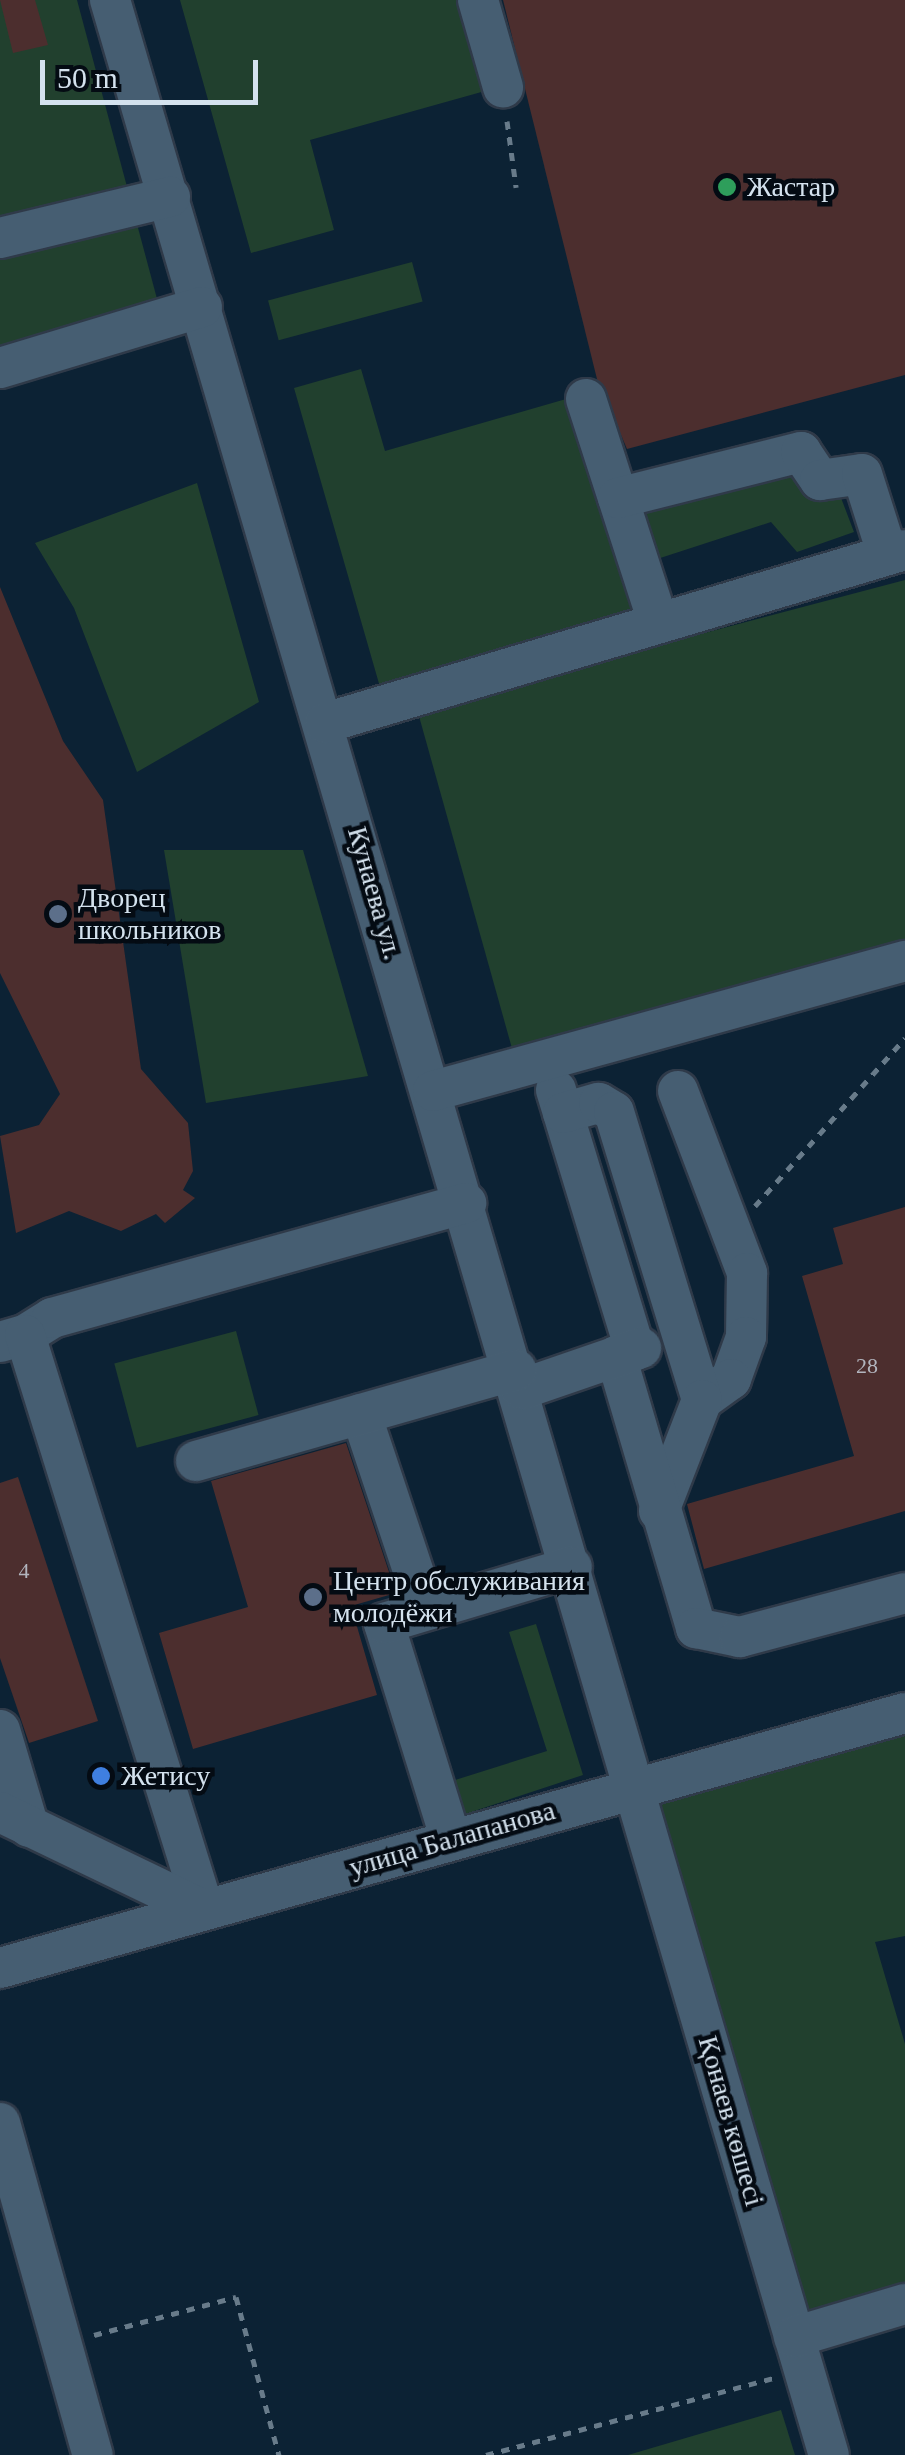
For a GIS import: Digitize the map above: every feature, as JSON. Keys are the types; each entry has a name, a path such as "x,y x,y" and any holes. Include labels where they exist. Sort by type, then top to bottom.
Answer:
{"street":[{"name":"Кунаева ул.","path":"110,0 636,1786"},
{"path":"478,0 503,86"},
{"path":"0,238 170,197"},
{"path":"0,368 202,306"},
{"path":"586,398 658,622"},
{"path":"325,723 896,552 862,474 820,480 801,452 618,498"},
{"path":"433,1091 905,961"},
{"path":"548,1062 626,1353 659,1511 696,1628 721,1639 905,1593"},
{"path":"659,1511 702,1400 731,1379 746,1337 747,1273 678,1091"},
{"path":"563,1113 598,1103 614,1112 702,1400"},
{"path":"204,1910 12,1339 52,1318 466,1203"},
{"path":"196,1461 361,1414 626,1353 680,1334"},
{"path":"361,1414 425,1606"},
{"path":"451,1840 384,1623 425,1606 572,1567"},
{"name":"улица Балапанова","path":"0,1968 905,1713"},
{"path":"0,1730 15,1819 204,1910"},
{"name":"Қонаев көшесі","path":"636,1786 829,2455"},
{"path":"0,2122 18,2255 62,2344 93,2455"},
{"path":"799,2353 905,2304"}],"path":[{"path":"503,86 516,187"},
{"path":"734,1231 905,1038"},
{"path":"62,2344 236,2297 279,2455"},
{"path":"486,2455 799,2353"}],"green space":[{"path":"0,0 77,0 160,310 0,350"},
{"path":"180,0 459,0 485,91 310,140 334,230 251,253"},
{"path":"412,262 423,302 279,340 268,301"},
{"path":"361,369 385,451 573,397 637,621 382,694 294,388"},
{"path":"827,461 854,532 797,552 771,522 651,561 633,517"},
{"path":"197,483 259,702 137,772 74,608 35,543"},
{"path":"905,580 905,948 515,1059 417,709"},
{"path":"164,850 303,850 368,1076 206,1103"},
{"path":"236,1331 259,1415 137,1448 114,1364"},
{"path":"536,1624 583,1775 462,1815 452,1781 547,1751 509,1632"},
{"path":"905,1721 905,1936 875,1942 905,2044 905,2297 801,2328 649,1789"},
{"path":"781,2410 795,2455 628,2455"}],"building":[{"path":"0,0 35,0 48,45 13,53"},
{"name":"Жастар","path":"503,0 905,0 905,375 627,449 597,379"},
{"name":"Дворец школьников","path":"0,587 63,741 103,800 141,1069 188,1123 193,1171 183,1190 195,1198 165,1223 156,1214 121,1231 69,1211 16,1233 0,1136 39,1125 60,1094 0,973"},
{"path":"905,1207 905,1511 704,1569 687,1504 854,1456 802,1276 843,1264 833,1228"},
{"name":"Центр обслуживания молодёжи","path":"346,1443 396,1593 351,1606 377,1695 193,1749 159,1633 248,1607 211,1481"},
{"path":"18,1477 98,1721 29,1743 0,1658 0,1483"}],"place":[{"name":"Жастар","path":"727,187"},
{"name":"Дворец школьников","path":"58,914"},
{"name":"Центр обслуживания молодёжи","path":"313,1597"},
{"name":"Жетису","path":"101,1776"}]}
